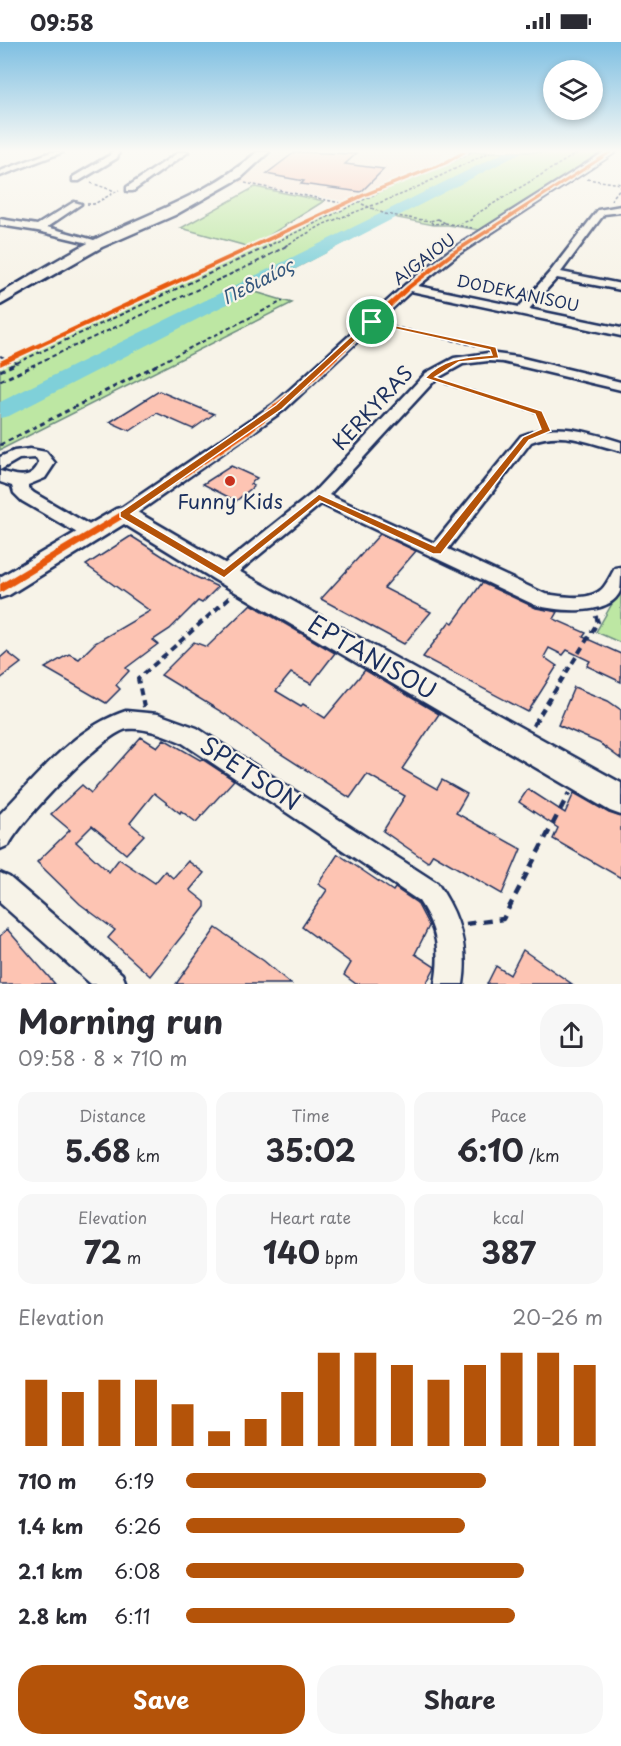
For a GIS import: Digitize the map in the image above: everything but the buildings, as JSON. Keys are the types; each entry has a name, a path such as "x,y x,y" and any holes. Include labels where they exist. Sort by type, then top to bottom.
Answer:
{"street":[{"path":"0,300 98,244 171,212 200,196"},
{"name":"AIGAIOU","path":"0,589 124,514 279,407 409,287 488,231 543,196"},
{"path":"39,228 77,204"},
{"path":"522,310 554,274 601,212 621,209"},
{"path":"3,225 39,228 98,244"},
{"path":"554,274 621,287"},
{"name":"DODEKANISOU","path":"409,287 621,332"},
{"name":"KERKYRAS","path":"234,580 319,497 439,369 457,360 496,357 621,386"},
{"path":"437,551 526,439 538,432 578,433 621,447"},
{"path":"0,465 10,457 34,453 45,458 46,468 42,473 20,481 6,480 0,476"},
{"path":"20,481 20,489 28,497 92,534"},
{"path":"319,497 542,600 561,604 591,601 608,594 621,573"},
{"name":"EPTANISOU","path":"124,514 234,580 621,800"},
{"name":"SPETSON","path":"0,837 5,826 95,735 125,720 165,725 189,735 428,892 443,913 447,927 453,966 449,984"},
{"path":"0,886 112,984"}],"path":[{"path":"77,204 94,204 107,196"},
{"path":"305,196 348,205 371,196"},
{"path":"0,371 14,362 369,196"},
{"path":"0,381 255,263 324,224 397,196"},
{"path":"455,225 471,220 473,216 506,196"},
{"path":"357,203 385,214 430,221 438,225 446,223"},
{"path":"430,221 438,219 446,223 488,231"},
{"path":"0,445 283,301"},
{"path":"372,322 493,349 496,357"},
{"path":"0,356 14,362"},
{"path":"0,364 14,362"},
{"path":"429,378 539,413 546,431"},
{"path":"147,723 138,680 234,580"},
{"path":"522,744 598,622 591,601"},
{"path":"447,927 503,919 578,776"}],"shaded area":[{"path":"315,196 357,196 344,201"}],"green space":[{"path":"239,196 299,196 324,201 254,245 360,196 540,196 486,231 434,225 393,217 252,291 292,303 0,450 0,361 250,247 181,228"},
{"path":"621,588 621,643 596,632"}],"waterway":[{"name":"Πεδιαίος","path":"0,411 428,196"}],"cycle path":[{"path":"0,364 362,196"},
{"path":"0,589 124,514 244,433 302,387 409,287 453,253 542,196"}],"place":[{"name":"Funny Kids","path":"230,481"}],"route":[{"path":"372,322 493,349 496,357 457,360 448,363 429,378 539,413 546,431 538,432 526,439 437,551 319,497 224,574 124,514 279,407 372,322"}]}
